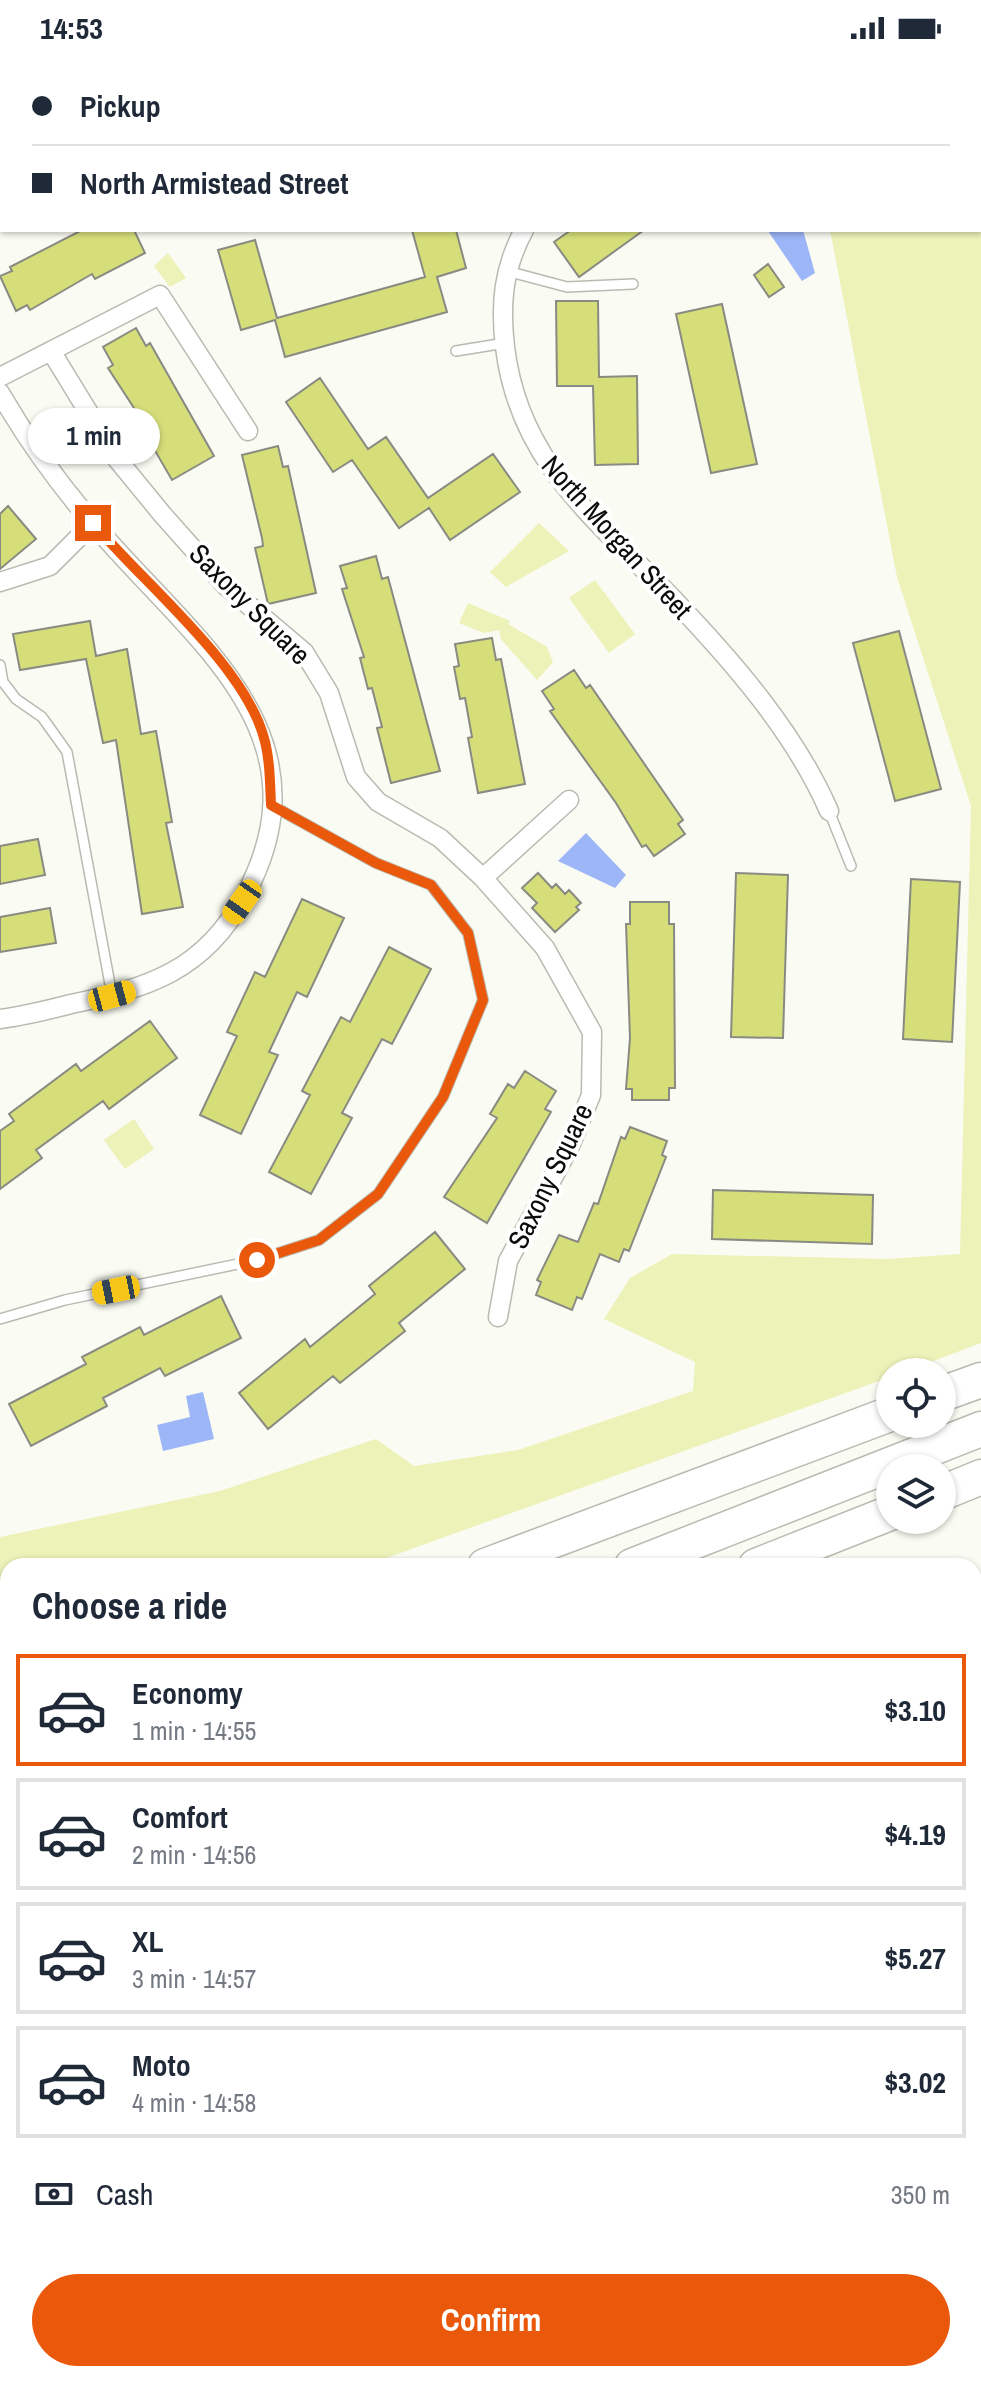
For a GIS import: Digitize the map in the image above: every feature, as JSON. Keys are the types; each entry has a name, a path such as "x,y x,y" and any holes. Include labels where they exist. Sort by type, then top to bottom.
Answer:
{"highway":[{"path":"956,1389 981,1380"},
{"path":"506,1558 876,1419"},
{"path":"652,1558 981,1429"},
{"path":"956,1487 981,1477"},
{"path":"776,1558 876,1519"}],"street":[{"name":"North Morgan Street","path":"523,232 507,271 501,318 515,398 538,450 586,511 677,604 754,692 797,750 829,811"},
{"path":"0,377 160,295 248,431"},
{"name":"Saxony Square","path":"51,351 117,459 162,514 226,586 304,652 329,693 356,777 378,802 440,838 483,878 545,948 592,1032 591,1095 570,1146 508,1261 498,1317"},
{"path":"0,393 36,454 93,523 183,620 245,699 264,736 271,805 265,848 257,874 218,935 188,963 149,985 112,996 0,1019"},
{"path":"0,582 50,566 93,523"},
{"path":"483,878 569,800"}],"lane":[{"path":"507,271 567,287 633,284"},
{"path":"456,351 505,343"},
{"path":"0,665 3,682 16,699 42,717 67,752 112,996"},
{"path":"0,1319 65,1300 257,1260 319,1240 378,1194 443,1097 483,1000 468,933 431,885 376,863 271,805"},
{"path":"829,811 851,866"}],"green space":[{"path":"830,232 981,232 981,1343 941,1358 876,1358 876,1382 386,1558 0,1558 0,1537 220,1491 376,1439 414,1466 518,1450 693,1391 695,1362 604,1319 630,1278 672,1254 887,1259 960,1254 971,806 897,577"},
{"path":"168,253 186,278 170,287 154,266"},
{"path":"539,523 569,551 506,587 490,572"},
{"path":"595,580 635,634 609,653 569,598"},
{"path":"468,603 510,621 508,624 547,647 553,662 537,680 501,639 499,630 484,633 459,623"},
{"path":"134,1119 154,1149 125,1169 104,1140"}],"water":[{"path":"769,232 804,232 815,273 802,281"},
{"path":"586,833 626,875 615,888 558,861"},
{"path":"203,1392 214,1439 163,1451 157,1425 190,1417 186,1396"}],"building":[{"path":"78,232 135,232 145,253 95,279 92,274 30,310 27,305 16,311 0,276 12,271 10,267"},
{"path":"413,232 457,232 466,268 437,277 447,312 285,357 275,320 241,330 218,250 255,240 277,318 425,277"},
{"path":"568,232 641,232 579,277 554,242"},
{"path":"768,264 784,287 769,297 754,275"},
{"path":"556,301 598,301 599,377 637,376 638,464 595,465 593,386 557,386"},
{"path":"722,304 757,464 711,473 676,314"},
{"path":"136,328 146,346 150,343 214,456 172,480 143,430 147,428 108,368 113,365 103,347"},
{"path":"320,378 368,449 386,437 428,498 493,454 520,492 450,540 429,508 399,528 352,460 333,472 286,402"},
{"path":"278,446 283,467 288,466 316,593 268,604 255,548 263,546 262,538 242,455"},
{"path":"8,506 36,539 0,569 0,514"},
{"path":"376,556 382,579 388,577 440,771 391,783 377,728 382,727 372,688 368,689 360,658 364,657 342,589 347,588 340,566"},
{"path":"90,621 96,656 127,649 141,734 156,731 172,822 166,823 183,907 142,914 116,740 103,743 86,659 20,670 13,634"},
{"path":"899,631 941,789 895,801 853,643"},
{"path":"492,638 496,660 501,659 525,784 478,793 468,738 472,737 465,698 460,699 454,667 459,666 455,644"},
{"path":"574,670 586,688 590,685 683,820 678,824 685,834 654,856 646,845 642,847 616,803 550,711 554,709 542,691"},
{"path":"38,839 45,875 0,884 0,846"},
{"path":"538,873 552,888 556,884 565,894 569,890 581,903 576,907 579,910 555,932 532,908 537,903 522,888"},
{"path":"736,873 788,875 783,1038 731,1037"},
{"path":"911,879 960,882 952,1042 903,1039"},
{"path":"302,899 344,918 307,997 297,992 269,1052 278,1055 241,1134 200,1115 237,1036 227,1032 255,972 265,977"},
{"path":"630,902 669,902 669,924 674,924 675,1088 669,1088 669,1100 632,1100 632,1089 626,1089 630,1038 626,924 630,924"},
{"path":"50,908 56,943 0,952 0,917"},
{"path":"389,947 431,969 392,1044 382,1039 342,1113 352,1118 311,1194 269,1172 310,1095 302,1091 341,1017 350,1022"},
{"path":"150,1021 177,1058 109,1109 103,1101 36,1150 42,1158 0,1189 0,1131 14,1121 9,1114 76,1064 81,1071"},
{"path":"525,1071 556,1091 545,1109 551,1112 487,1223 444,1197 497,1118 490,1114 508,1084 514,1088"},
{"path":"630,1127 667,1141 662,1155 666,1157 629,1251 624,1249 619,1262 600,1254 582,1299 577,1297 572,1310 536,1295 541,1282 537,1280 559,1235 578,1242 594,1203 598,1204 621,1137 625,1139"},
{"path":"713,1190 873,1195 872,1244 712,1239"},
{"path":"435,1232 465,1269 399,1323 405,1331 340,1383 333,1376 268,1429 239,1393 305,1339 310,1347 375,1294 369,1286"},
{"path":"221,1296 241,1338 165,1376 160,1368 103,1398 107,1406 31,1446 9,1404 86,1364 82,1357 140,1327 144,1335"}],"route":[{"path":"93,523 183,620 231,677 245,699 264,736 271,805 376,863 431,885 468,933 478,977 483,1000 443,1097 378,1194 319,1240 257,1260"}]}
